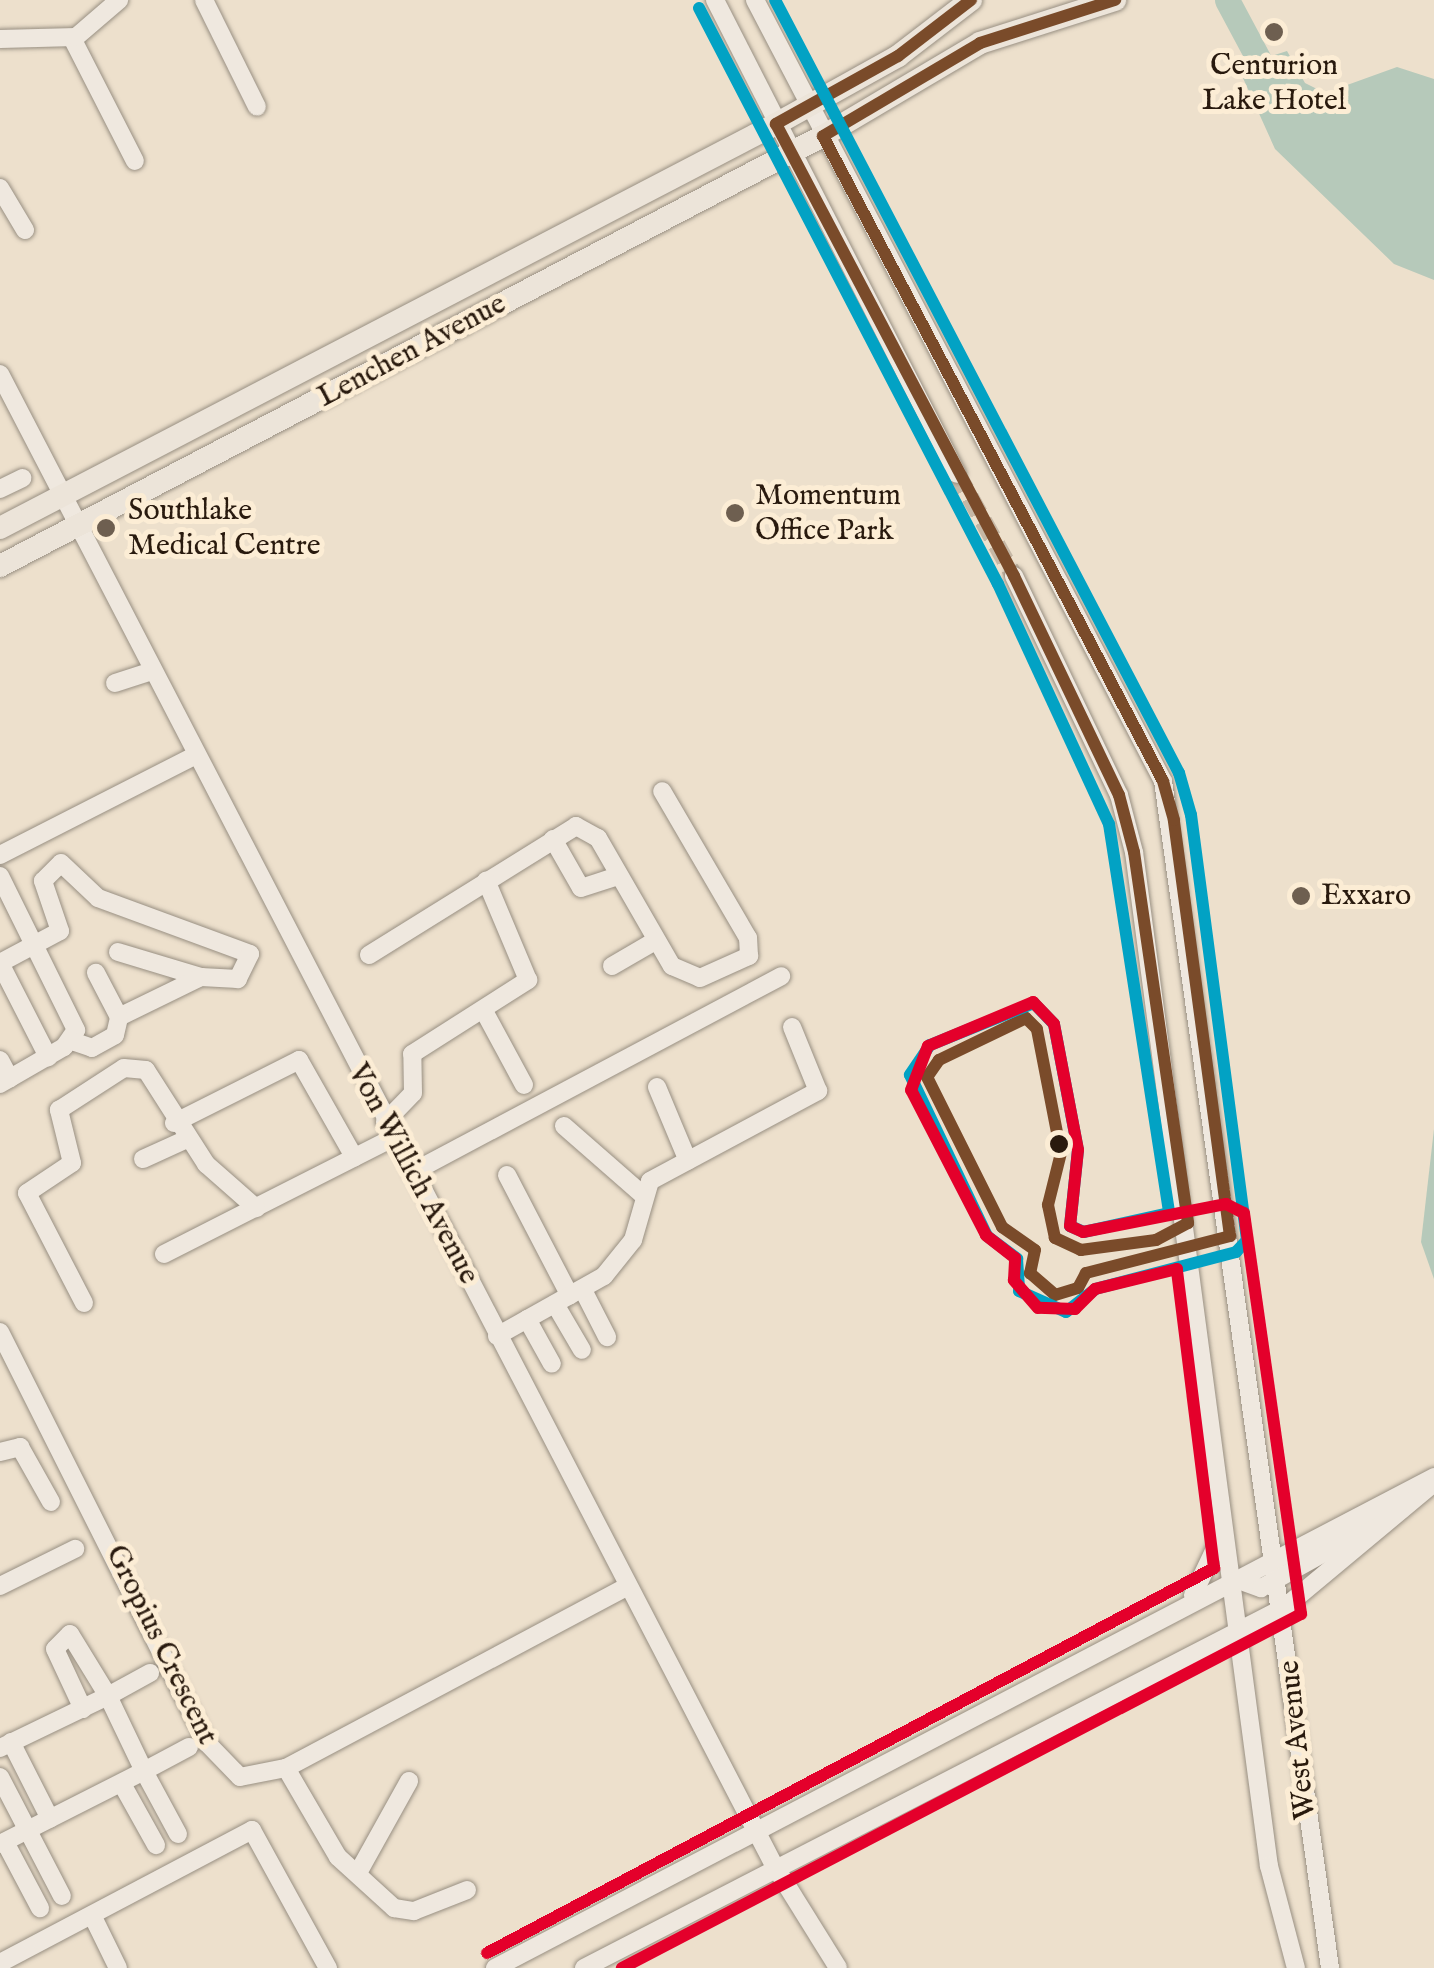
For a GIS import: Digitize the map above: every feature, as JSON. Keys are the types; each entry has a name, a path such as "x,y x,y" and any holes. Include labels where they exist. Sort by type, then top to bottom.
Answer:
{"main road":[{"name":"Lenchen Avenue","path":"0,528 776,124 898,56 971,0"},
{"name":"Lenchen Avenue","path":"0,566 824,136 980,43 1114,0"}],"street":[{"path":"0,39 72,38 119,0"},
{"path":"204,0 257,107"},
{"path":"715,0 957,474"},
{"name":"West Avenue","path":"755,0 806,106 1162,780 1282,1578 1330,1968"},
{"path":"72,38 135,161"},
{"path":"0,188 25,230"},
{"name":"Von Willich Avenue","path":"0,374 194,756 774,1866 838,1968"},
{"path":"0,489 23,478"},
{"name":"West Avenue","path":"1014,576 1118,795 1134,852 1269,1866 1296,1968"},
{"path":"115,683 152,671"},
{"path":"0,855 194,756"},
{"path":"369,955 553,839 590,830 620,876 654,941 693,978 752,949 662,791"},
{"path":"553,839 582,888 620,876"},
{"path":"48,1057 0,963 60,932 43,881 69,863 113,905 248,947 238,979 201,977 118,952"},
{"path":"0,876 74,1021 72,1041"},
{"path":"164,1254 354,1157 389,1130 413,1093 412,1054 529,977 486,880"},
{"path":"612,966 654,941"},
{"path":"72,1041 92,1048 115,1035 120,1017 96,973"},
{"path":"413,1172 781,976"},
{"path":"120,1017 201,977"},
{"path":"484,1010 524,1084"},
{"path":"497,1336 569,1297 628,1248 650,1182 818,1091 792,1028"},
{"path":"0,1060 5,1081 72,1041"},
{"path":"174,1122 299,1060 354,1157"},
{"path":"84,1304 27,1201 32,1184 72,1163 59,1110 134,1065 187,1139 256,1208"},
{"path":"657,1087 688,1161"},
{"path":"564,1126 644,1196"},
{"path":"143,1159 187,1139"},
{"path":"507,1175 569,1297 582,1350"},
{"path":"569,1297 607,1336"},
{"path":"527,1320 552,1364"},
{"name":"Gropius Crescent","path":"0,1332 8,1366 219,1762 249,1779 286,1768 628,1586"},
{"path":"0,1452 20,1447 52,1502"},
{"path":"495,1968 1233,1578 1434,1480"},
{"path":"584,1968 774,1866 1239,1634 1285,1607 1409,1507 1434,1480"},
{"path":"1233,1578 1252,1591 1409,1507"},
{"path":"1183,1606 1211,1570 1224,1528"},
{"path":"0,1586 75,1548"},
{"path":"83,1709 55,1649 70,1634 108,1696 178,1834"},
{"path":"50,1819 6,1745 150,1674"},
{"path":"40,1908 2,1843 189,1748"},
{"path":"286,1768 338,1857 402,1911 467,1890"},
{"path":"0,1777 62,1896"},
{"path":"359,1871 409,1781"},
{"path":"122,1784 156,1845"},
{"path":"0,1963 255,1831 328,1968"},
{"path":"92,1915 118,1968"}],"shaded area":[{"path":"1287,51 1305,83 1325,93 1397,67 1434,79 1434,280 1394,264 1275,149 1238,67"},
{"path":"1434,1129 1434,1279 1421,1242"}],"waterway":[{"path":"1227,0 1274,88"}],"tunnel":[{"path":"957,474 1014,576"}],"transit line":[{"path":"699,8 998,584 1109,824 1169,1213 1084,1232 1070,1226 1078,1150 1054,1024 1034,1003 930,1045 910,1075 987,1236 1017,1259 1019,1291 1066,1312 1095,1289 1236,1252 1247,1240 1191,815 1179,773 775,0"},
{"path":"971,0 898,56 776,124 1014,576 1119,795 1134,852 1188,1223 1156,1240 1081,1250 1055,1238 1048,1205 1061,1153 1037,1029 1026,1018 939,1060 927,1077 1002,1227 1035,1250 1030,1273 1055,1295 1078,1288 1086,1273 1230,1236 1174,820 1163,781 823,136 980,43 1115,0"},
{"path":"487,1953 1214,1568 1177,1269 1095,1289 1075,1309 1038,1308 1014,1280 1015,1258 986,1235 911,1090 928,1046 1033,1002 1054,1024 1078,1150 1070,1226 1083,1232 1226,1204 1244,1213 1301,1614 622,1968"}],"place":[{"name":"Centurion Lake Hotel","path":"1274,32"},
{"name":"Momentum Office Park","path":"735,513"},
{"name":"Southlake Medical Centre","path":"106,528"},
{"name":"Exxaro","path":"1301,896"}]}
